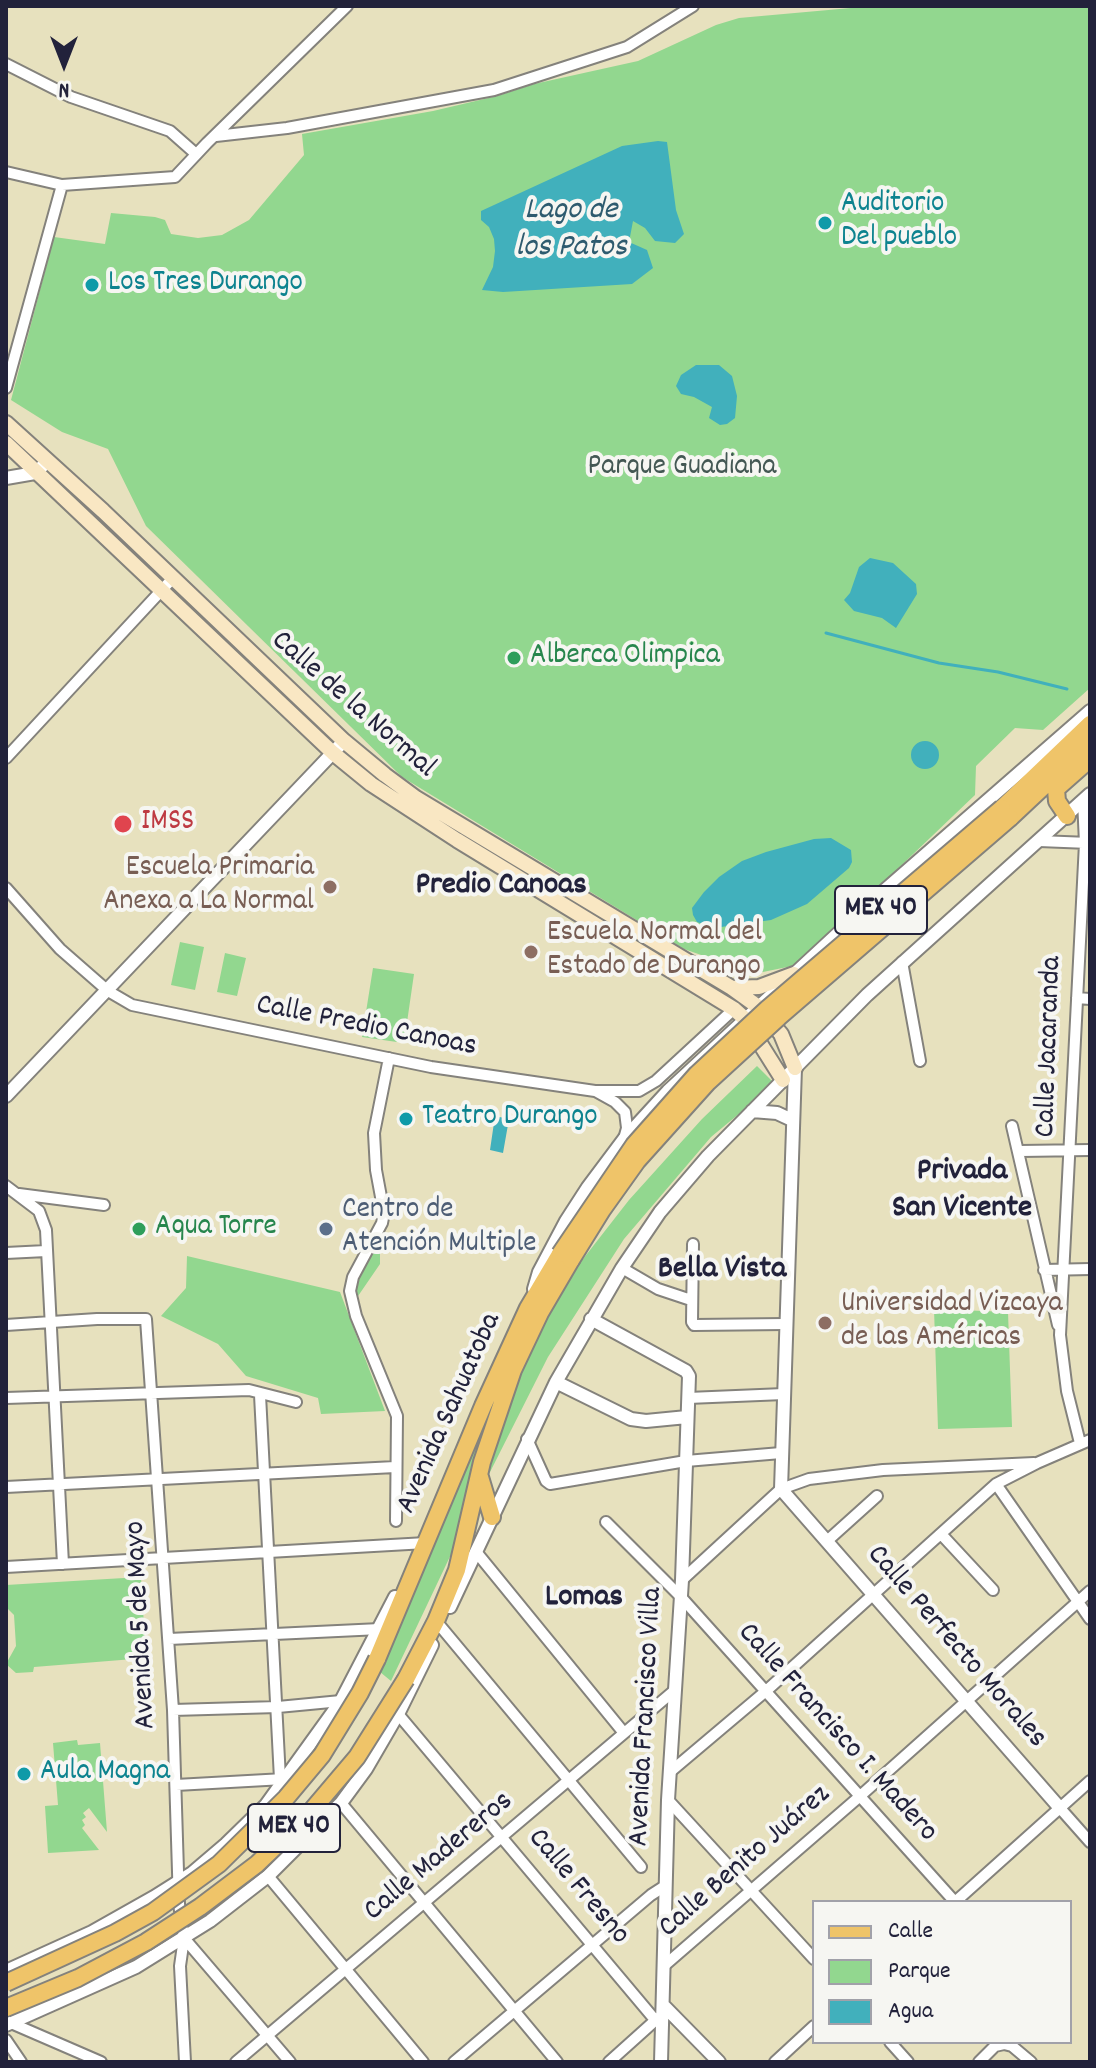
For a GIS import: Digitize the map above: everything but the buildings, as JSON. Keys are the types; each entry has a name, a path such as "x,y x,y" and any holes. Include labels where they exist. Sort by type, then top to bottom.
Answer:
{"main road":[{"name":"Calle de la Normal","path":"6,423 173,578 389,797 733,1009 788,1084"},
{"name":"Calle de la Normal","path":"6,443 162,590 339,747 416,798 732,988 757,1006 781,1034 795,1068"},
{"name":"Avenida Sahuatoba","path":"1006,813 1090,724"},
{"name":"Avenida Sahuatoba","path":"470,1553 479,1475 493,1423 513,1370 566,1257 634,1145 697,1074 834,951 1090,743"},
{"path":"1067,816 1057,801 1056,789 1090,759"},
{"path":"733,1009 732,988 759,987 794,974"},
{"name":"MEX 40","path":"528,1308 566,1257"},
{"name":"Avenida Sahuatoba","path":"6,1983 153,1912 219,1864 286,1798 322,1755 377,1659 422,1543 528,1308"},
{"path":"479,1475 492,1517"},
{"name":"MEX 40","path":"438,1624 457,1570 470,1553"},
{"name":"Avenida Sahuatoba","path":"8,2019 146,1942 200,1907 257,1864 307,1816 357,1757 438,1624"}],"street":[{"path":"6,172 62,185 175,177 347,6"},
{"path":"216,136 287,128 494,90 627,47 693,6"},
{"path":"6,64 71,97 163,127 178,135 196,154"},
{"path":"6,388 62,185"},
{"path":"6,478 35,473 48,461"},
{"path":"6,758 173,578"},
{"path":"528,1308 539,1272 566,1221 624,1139 668,1091 733,1009 757,1006 1090,711"},
{"path":"6,1096 339,747"},
{"path":"781,1489 792,1120 788,1084 795,1068 902,962 1087,797"},
{"name":"Calle Jacaranda","path":"1085,1442 1067,1391 1060,1335 1087,797"},
{"path":"1039,841 1087,843"},
{"name":"Calle Predio Canoas","path":"6,888 60,949 108,991 132,1005 468,1073 595,1091 631,1092 646,1088 733,1009"},
{"path":"902,962 920,1061"},
{"path":"1077,998 1090,999"},
{"path":"389,1058 374,1133 376,1170 384,1213 382,1223 353,1277 350,1291 356,1316 397,1416 396,1521"},
{"name":"Avenida Sahuatoba","path":"8,2019 105,1982 184,1938 239,1901 341,1803 366,1769 398,1714 470,1553 492,1517 527,1439 622,1268 660,1212 708,1156 752,1111 788,1084"},
{"path":"595,1091 615,1102 625,1112 627,1128 624,1139"},
{"path":"752,1111 777,1113 792,1120"},
{"path":"1012,1126 1060,1335"},
{"path":"1020,1151 1090,1150"},
{"path":"6,1186 39,1211 44,1220 63,1564"},
{"path":"19,1194 104,1205"},
{"path":"693,1244 691,1300 694,1325 785,1324"},
{"path":"6,1253 46,1251"},
{"path":"622,1268 658,1289 691,1300"},
{"path":"1044,1270 1090,1269"},
{"name":"Avenida 5 de Mayo","path":"51,1322 146,1319 173,1710 178,1882 184,1938 180,1966 185,2062"},
{"name":"Avenida Francisco Villa","path":"591,1319 686,1371 689,1376 682,1580 668,1800 661,2062"},
{"path":"6,1325 51,1322"},
{"path":"556,1382 631,1419 646,1421 687,1417"},
{"path":"6,1398 249,1390 296,1402"},
{"path":"688,1398 784,1394"},
{"path":"176,1785 283,1779 260,1395"},
{"path":"527,1439 550,1484 686,1461 781,1453"},
{"path":"670,1772 766,1691 996,1484 1085,1442"},
{"path":"682,1580 781,1489 809,1479 868,1472 1037,1463"},
{"path":"6,1487 395,1467"},
{"path":"996,1484 1090,1619"},
{"name":"Calle Perfecto Morales","path":"781,1489 1090,1842"},
{"path":"827,1541 877,1496"},
{"name":"Calle Francisco I. Madero","path":"606,1522 681,1597 953,1900"},
{"path":"941,1534 993,1590"},
{"path":"6,1567 422,1543"},
{"name":"Avenida Sahuatoba","path":"6,1971 92,1932 178,1882 205,1864 266,1805 341,1701 422,1543"},
{"path":"470,1553 624,1733"},
{"name":"Calle Benito Juárez","path":"665,1965 1090,1591"},
{"path":"438,1624 641,1867"},
{"path":"169,1639 380,1629"},
{"name":"Calle Madereros","path":"236,2062 675,1690"},
{"path":"173,1710 278,1707 341,1701"},
{"name":"Calle Fresno","path":"398,1714 656,2021"},
{"path":"957,1900 1090,1781"},
{"path":"668,1800 812,1957"},
{"path":"341,1803 557,2062"},
{"path":"226,1844 236,1866 251,1875 268,1876 423,2062"},
{"path":"454,2062 665,1886"},
{"path":"92,1932 107,1959 105,1982"},
{"path":"184,1938 290,2062"},
{"path":"609,2062 656,2021 664,2006 719,2062"},
{"path":"8,2019 101,2062"},
{"path":"775,2062 812,2028"},
{"path":"6,2040 21,2062"},
{"path":"892,2044 908,2062"},
{"path":"979,2062 995,2046 1004,2044 1012,2046 1031,2062"}],"green space":[{"name":"Parque Guadiana","path":"873,6 1090,6 1090,688 1043,730 1015,728 976,766 975,795 797,965 763,972 744,970 684,949 402,777 146,526 108,449 62,432 11,400 54,237 105,244 111,213 165,220 171,234 198,238 222,235 249,220 304,155 302,134 433,111 638,61 716,25 739,18"},
{"path":"180,942 204,947 195,990 171,985"},
{"path":"225,953 246,958 237,996 217,992"},
{"path":"373,968 414,974 404,1043 362,1037"},
{"path":"757,1066 775,1084 711,1137 624,1239 548,1357 486,1480 500,1421 522,1364 569,1277 629,1200 702,1119"},
{"path":"380,1234 380,1264 356,1299 357,1276"},
{"path":"187,1256 340,1292 385,1411 321,1414 318,1398 246,1376 218,1344 161,1316 186,1288"},
{"path":"934,1309 1008,1312 1012,1427 938,1429"},
{"path":"479,1438 463,1529 391,1681 380,1672"},
{"path":"141,1577 146,1658 34,1667 33,1672 16,1673 6,1664 16,1646 14,1615 6,1607 6,1585"},
{"path":"77,1740 78,1745 100,1743 107,1832 89,1808 83,1813 86,1817 82,1820 85,1825 82,1828 99,1850 48,1853 45,1806 58,1805 53,1743"}],"water":[{"name":"Lago de los Patos","path":"667,142 676,210 684,234 675,243 655,241 645,228 633,221 629,242 647,250 653,268 632,284 503,292 482,290 493,267 495,251 494,239 489,227 481,220 481,211 622,146"},
{"path":"696,365 719,365 732,376 737,396 735,418 727,424 720,425 709,418 712,407 681,394 676,386 681,375"},
{"path":"870,558 893,563 916,584 917,594 896,628 882,618 854,611 844,600 850,593 859,567"},
{"path":"925,741 935,745 939,755 935,765 925,769 915,765 911,755 915,745"},
{"path":"831,838 851,850 852,862 807,904 771,920 714,928 697,922 692,908 719,877 742,861 814,839"},
{"path":"495,1116 509,1119 503,1153 490,1150"}],"waterway":[{"path":"826,633 939,663 998,672 1067,689"}],"place":[{"name":"Auditorio Del pueblo","path":"825,223"},
{"name":"Los Tres Durango","path":"92,285"},
{"name":"Alberca Olimpica","path":"514,658"},
{"name":"IMSS","path":"123,824"},
{"name":"Escuela Primaria Anexa a La Normal","path":"330,887"},
{"name":"Escuela Normal del Estado de Durango","path":"531,952"},
{"name":"Teatro Durango","path":"406,1119"},
{"name":"Aqua Torre","path":"139,1229"},
{"name":"Centro de Atención Multiple","path":"326,1229"},
{"name":"Universidad Vizcaya de las Américas","path":"825,1323"},
{"name":"Aula Magna","path":"24,1774"}],"district":[{"name":"Predio Canoas","path":"501,888"},
{"name":"Privada San Vicente","path":"962,1192"},
{"name":"Bella Vista","path":"722,1272"},
{"name":"Lomas","path":"584,1600"}]}
